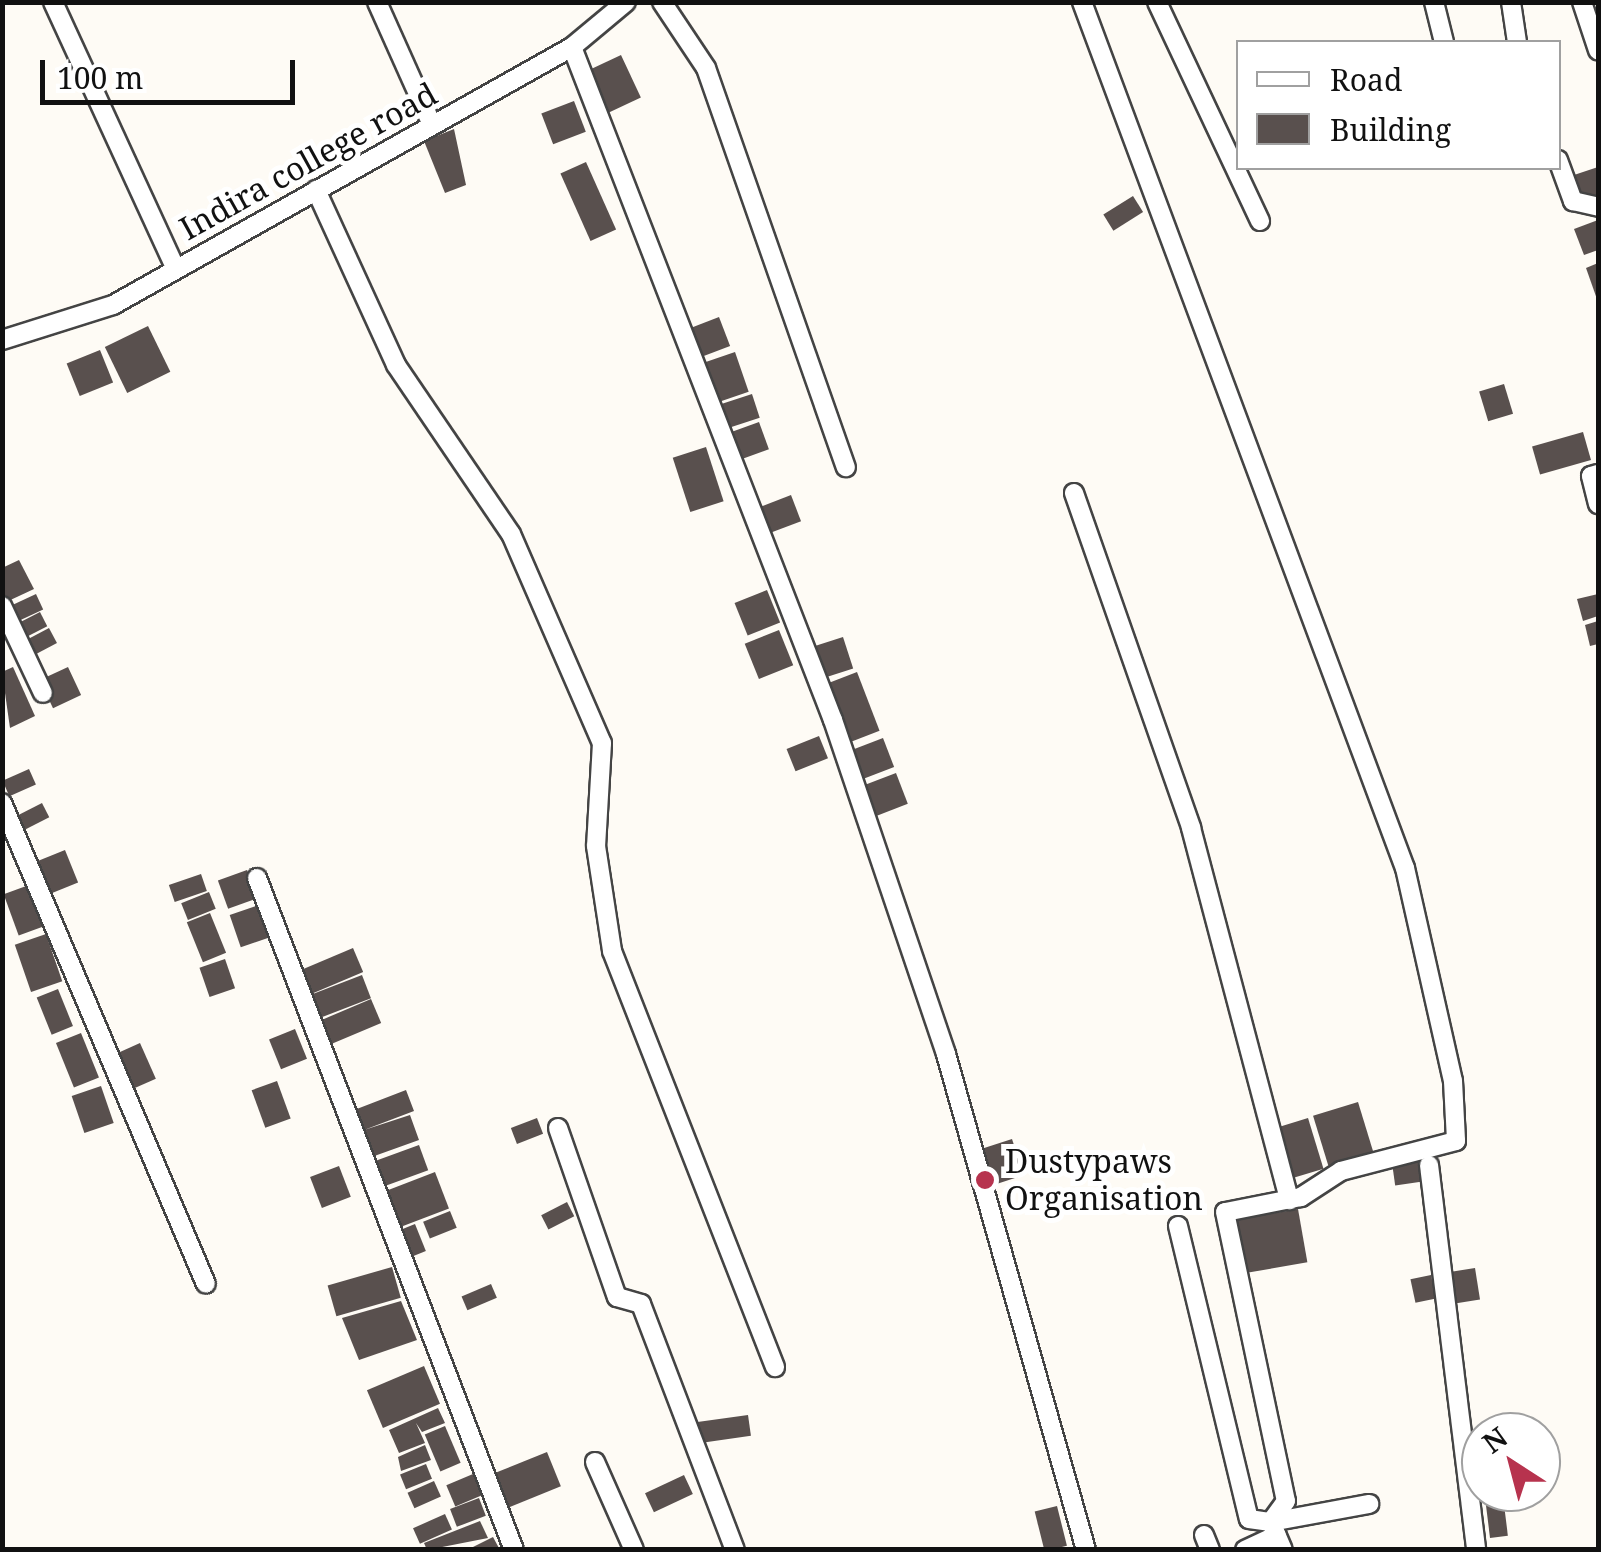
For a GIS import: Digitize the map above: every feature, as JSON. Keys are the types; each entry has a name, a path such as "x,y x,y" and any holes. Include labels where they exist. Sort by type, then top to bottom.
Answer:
{"street":[{"path":"53,2 176,269"},
{"path":"377,2 432,125"},
{"name":"Indira college road","path":"2,340 113,304 572,47 604,10 626,2"},
{"path":"662,2 706,68 846,467"},
{"path":"1082,2 1405,868 1453,1082 1456,1141 1341,1172 1289,1200 1225,1212 1286,1501 1277,1536"},
{"path":"1157,2 1260,221"},
{"path":"1434,2 1444,40"},
{"path":"1512,2 1517,40"},
{"path":"1582,2 1598,50"},
{"path":"572,47 833,720 946,1054 1086,1550"},
{"path":"1561,168 1573,201 1598,208"},
{"path":"316,190 396,366 511,534 602,742 596,846 612,951 775,1367"},
{"path":"1598,474 1591,476 1598,504"},
{"path":"1074,493 1191,828 1289,1200"},
{"path":"2,606 42,694"},
{"path":"2,803 206,1284"},
{"path":"258,878 514,1550"},
{"path":"558,1128 617,1297 641,1304 735,1550"},
{"path":"1429,1165 1476,1550"},
{"path":"1178,1226 1249,1520 1277,1536"},
{"path":"595,1462 634,1550"},
{"path":"1245,1550 1369,1504"}],"building":[{"path":"621,55 641,98 607,113 587,71"},
{"path":"574,101 586,132 553,144 541,114"},
{"path":"454,129 466,185 445,193 424,141"},
{"path":"586,162 616,230 591,241 560,173"},
{"path":"1598,167 1598,200 1583,204 1574,175"},
{"path":"1133,196 1143,212 1113,231 1103,215"},
{"path":"1598,220 1598,250 1584,255 1574,229"},
{"path":"1598,263 1598,302 1586,268"},
{"path":"719,317 730,346 697,359 685,330"},
{"path":"148,326 170,372 127,393 105,347"},
{"path":"100,350 113,382 80,396 67,363"},
{"path":"735,352 749,392 717,403 703,363"},
{"path":"1504,384 1513,414 1488,421 1479,392"},
{"path":"752,394 760,418 725,429 717,405"},
{"path":"759,422 769,449 735,462 725,434"},
{"path":"1583,432 1591,460 1540,474 1532,447"},
{"path":"706,447 724,501 690,512 673,458"},
{"path":"791,495 801,521 771,533 761,506"},
{"path":"19,560 34,589 4,603 2,568"},
{"path":"767,590 780,622 748,636 735,603"},
{"path":"36,594 43,609 14,623 7,608"},
{"path":"1598,594 1598,616 1583,621 1577,599"},
{"path":"40,612 47,626 21,639 14,625"},
{"path":"1598,621 1598,644 1590,646 1585,625"},
{"path":"49,628 57,643 30,657 23,642"},
{"path":"779,630 793,665 759,679 745,644"},
{"path":"843,637 853,668 819,680 809,648"},
{"path":"13,667 35,716 10,728 2,672"},
{"path":"68,667 81,695 53,708 40,680"},
{"path":"857,672 880,731 846,744 823,685"},
{"path":"819,736 828,758 796,771 787,749"},
{"path":"883,738 894,767 858,781 847,752"},
{"path":"29,769 36,785 9,796 3,781"},
{"path":"896,773 908,804 870,818 859,787"},
{"path":"42,803 49,817 20,832 13,818"},
{"path":"65,850 78,882 50,894 37,861"},
{"path":"247,870 257,898 228,909 218,881"},
{"path":"201,874 207,891 175,902 169,885"},
{"path":"29,885 44,926 19,936 4,894"},
{"path":"209,892 216,909 188,920 181,903"},
{"path":"259,905 270,937 241,947 230,915"},
{"path":"210,913 226,953 203,962 187,922"},
{"path":"46,934 62,981 31,992 15,945"},
{"path":"353,948 363,972 307,996 297,972"},
{"path":"225,959 235,988 210,997 199,968"},
{"path":"362,975 371,998 316,1019 307,996"},
{"path":"58,989 73,1026 52,1035 37,998"},
{"path":"371,999 381,1023 328,1046 318,1022"},
{"path":"295,1029 307,1059 281,1069 269,1039"},
{"path":"81,1033 99,1078 74,1088 56,1043"},
{"path":"140,1043 156,1079 130,1090 114,1054"},
{"path":"277,1081 291,1119 265,1128 252,1090"},
{"path":"101,1086 114,1123 84,1133 72,1096"},
{"path":"406,1090 414,1111 364,1130 410,1115 419,1140 366,1159 349,1112"},
{"path":"1358,1102 1373,1152 1328,1165 1313,1116"},
{"path":"537,1118 543,1134 517,1144 511,1128"},
{"path":"1308,1118 1323,1169 1292,1178 1276,1128"},
{"path":"1012,1139 1024,1175 990,1186 979,1150"},
{"path":"419,1145 428,1170 385,1186 376,1161"},
{"path":"1418,1161 1421,1182 1395,1185 1392,1165"},
{"path":"339,1166 351,1197 322,1208 310,1177"},
{"path":"435,1172 449,1208 394,1230 380,1193"},
{"path":"567,1202 574,1216 548,1229 541,1215"},
{"path":"1298,1209 1307,1262 1241,1274 1232,1221"},
{"path":"450,1211 457,1228 430,1239 423,1222"},
{"path":"415,1224 426,1251 404,1260 393,1233"},
{"path":"392,1267 401,1298 336,1316 328,1285"},
{"path":"1475,1268 1480,1300 1453,1304 1448,1272"},
{"path":"1431,1275 1436,1298 1415,1303 1410,1279"},
{"path":"491,1284 497,1298 467,1310 462,1297"},
{"path":"401,1301 417,1340 359,1360 342,1318"},
{"path":"424,1366 440,1404 383,1428 367,1390"},
{"path":"438,1408 445,1423 422,1432 416,1423 425,1443 399,1453 389,1430"},
{"path":"748,1415 751,1436 700,1443 697,1422"},
{"path":"445,1426 461,1463 440,1471 425,1435"},
{"path":"425,1445 431,1460 401,1471 398,1457"},
{"path":"547,1452 561,1486 502,1510 489,1476"},
{"path":"426,1464 432,1479 406,1489 400,1474"},
{"path":"473,1474 482,1495 455,1507 446,1485"},
{"path":"684,1475 693,1494 654,1512 645,1493"},
{"path":"434,1481 441,1497 414,1508 408,1493"},
{"path":"479,1498 486,1516 457,1527 450,1509"},
{"path":"1057,1506 1067,1546 1044,1550 1035,1512"},
{"path":"1487,1512 1505,1512 1508,1536 1490,1538"},
{"path":"445,1514 452,1530 420,1544 413,1528"},
{"path":"480,1521 488,1538 427,1550 424,1543"},
{"path":"493,1537 500,1550 467,1550"}],"place":[{"name":"Dustypaws Organisation","path":"985,1180"}]}
